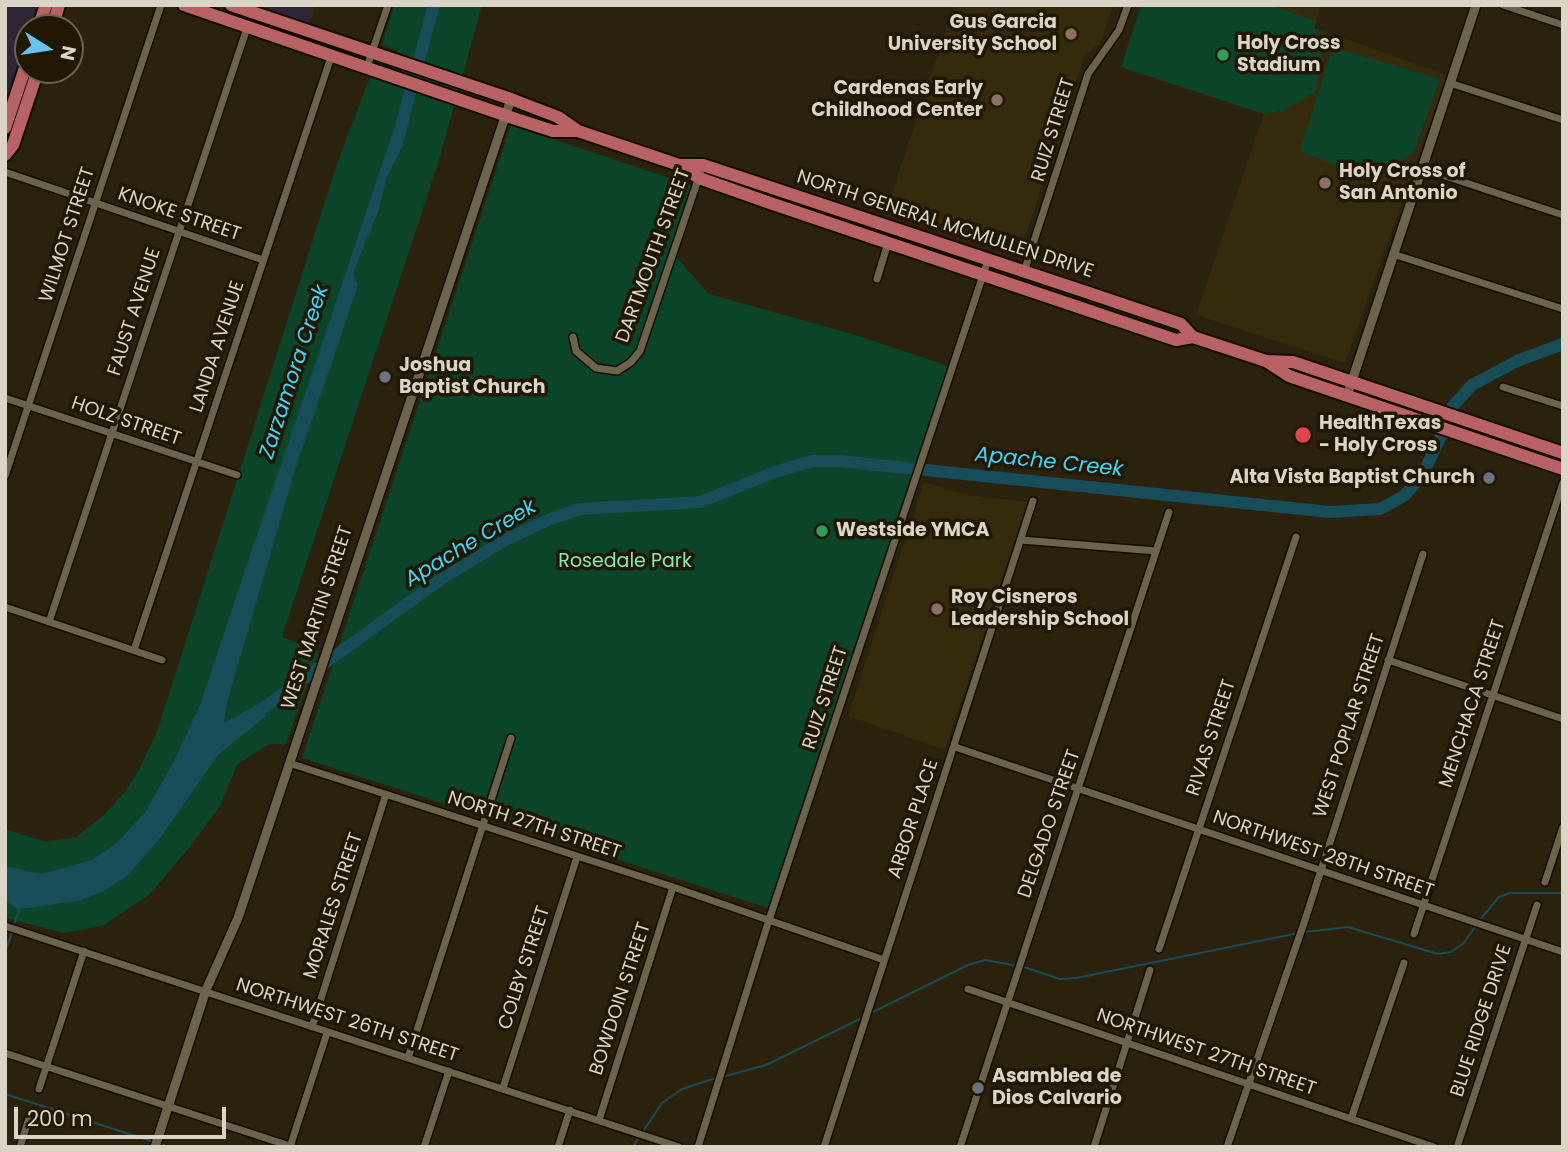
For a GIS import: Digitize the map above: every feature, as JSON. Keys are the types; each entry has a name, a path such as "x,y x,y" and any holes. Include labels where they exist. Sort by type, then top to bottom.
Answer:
{"main road":[{"name":"NORTH GENERAL MCMULLEN DRIVE","path":"184,5 505,116 553,131 578,131"},
{"name":"NORTH GENERAL MCMULLEN DRIVE","path":"231,5 510,99 558,117 578,131 679,165 699,178 773,204 1176,340 1193,337 1266,361 1289,376 1563,469"},
{"path":"5,128 20,84"},
{"path":"8,148 33,84"},
{"name":"NORTH GENERAL MCMULLEN DRIVE","path":"679,165 704,165 1181,324 1193,337"},
{"path":"773,204 797,204 892,235 898,230"},
{"name":"NORTH GENERAL MCMULLEN DRIVE","path":"1266,361 1293,362 1563,453"}],"street":[{"name":"WILMOT STREET","path":"5,476 160,5"},
{"path":"367,67 388,5"},
{"name":"RUIZ STREET","path":"1024,272 1088,74 1119,30 1128,5"},
{"path":"1347,396 1476,5"},
{"path":"1503,5 1563,25"},
{"name":"FAUST AVENUE","path":"49,622 252,13"},
{"name":"LANDA AVENUE","path":"134,650 332,54"},
{"path":"1450,83 1563,120"},
{"name":"WEST MARTIN STREET","path":"155,1147 206,990 238,918 510,99"},
{"name":"DARTMOUTH STREET","path":"573,337 576,351 596,368 617,371 631,362 640,351 704,165"},
{"path":"1421,168 1563,215"},
{"name":"KNOKE STREET","path":"5,172 263,260"},
{"path":"877,279 888,243"},
{"path":"1393,254 1563,309"},
{"name":"RUIZ STREET","path":"698,1147 769,920 988,260"},
{"path":"1503,387 1563,406"},
{"name":"HOLZ STREET","path":"5,398 237,475"},
{"name":"MENCHACA STREET","path":"1414,934 1563,483"},
{"name":"ARBOR PLACE","path":"824,1147 1033,501"},
{"name":"DELGADO STREET","path":"960,1147 1013,979 1079,789 1169,512"},
{"name":"RIVAS STREET","path":"1158,949 1200,831 1296,537"},
{"path":"1021,540 1156,551"},
{"name":"WEST POPLAR STREET","path":"1227,1147 1305,920 1423,554"},
{"path":"5,607 162,660"},
{"path":"1388,660 1563,719"},
{"path":"408,1058 511,738"},
{"name":"NORTHWEST 28TH STREET","path":"955,747 1563,952"},
{"name":"NORTH 27TH STREET","path":"289,763 769,920"},
{"name":"MORALES STREET","path":"312,1027 386,794"},
{"path":"1545,882 1563,827"},
{"name":"COLBY STREET","path":"503,1088 577,857"},
{"name":"BOWDOIN STREET","path":"599,1120 673,887"},
{"name":"BLUE RIDGE DRIVE","path":"1457,1147 1537,905"},
{"path":"769,920 884,960"},
{"name":"NORTHWEST 26TH STREET","path":"5,926 679,1147"},
{"path":"39,1089 84,951"},
{"path":"1352,1119 1404,963"},
{"path":"1094,1147 1150,970"},
{"name":"NORTHWEST 27TH STREET","path":"968,989 1434,1147"},
{"path":"5,1053 291,1146 327,1033"},
{"path":"424,1147 449,1070"},
{"path":"558,1147 570,1110"},
{"path":"20,1147 29,1118"}],"shaded area":[{"path":"5,5 39,5 36,14 14,14 14,80 5,107"},
{"path":"256,5 315,5 309,24"},
{"name":"Cardenas Early Childhood Center","path":"954,5 1113,5 1101,41 1090,52 1086,51 1019,256 885,215"},
{"name":"Holy Cross of San Antonio","path":"1141,5 1322,5 1314,28 1447,75 1345,363 1196,315 1264,114 1121,67"},
{"name":"Roy Cisneros Leadership School","path":"924,482 966,495 1028,502 945,750 848,716"}],"green space":[{"path":"394,5 482,5 439,160 282,637 319,651 286,744 269,744 237,765 220,806 189,848 150,894 104,925 64,933 5,918 5,829 46,842 76,837 104,815 125,792 140,768 158,729 336,167 370,77 387,82 397,50 382,45"},
{"name":"Holy Cross Stadium","path":"1141,5 1270,5 1316,21 1314,28 1319,30 1316,40 1323,63 1315,92 1285,110 1264,114 1121,67"},
{"path":"1337,49 1437,78 1439,81 1414,153 1368,178 1300,151 1331,53"},
{"name":"Rosedale Park","path":"511,125 699,188 676,257 709,294 852,334 948,366 768,908 302,758"}],"water":[{"path":"400,111 410,117 402,147 386,179 379,209 353,273 358,285 295,470 227,702 224,723 258,704 266,716 218,755 160,838 127,876 102,892 78,901 19,909 5,901 5,866 41,874 92,860 118,842 146,811 173,763 200,705"}],"waterway":[{"name":"Zarzamora Creek","path":"401,126 434,5"},
{"name":"Apache Creek","path":"1452,407 1472,385 1517,361 1563,344"},
{"name":"Apache Creek","path":"248,719 437,582 505,540 580,509 700,502 775,472 812,461 839,461 1330,512 1380,509 1404,496 1422,476 1441,436"},
{"path":"1478,922 1499,897 1510,893 1563,893"},
{"path":"14,925 19,910"},
{"path":"1304,932 1348,927 1438,954 1451,952 1464,943 1475,927"},
{"path":"5,952 13,930"},
{"path":"1024,967 1060,979 1076,978 1299,933"},
{"path":"869,1014 968,965 985,960 1018,966"},
{"path":"722,1077 766,1065 864,1017"},
{"path":"642,1133 662,1103 682,1089 716,1078"},
{"path":"5,1094 151,1141"},
{"path":"633,1147 639,1137"},
{"path":"160,1144 169,1147"}],"place":[{"name":"Gus Garcia University School","path":"1071,34"},
{"name":"Holy Cross Stadium","path":"1223,55"},
{"name":"Cardenas Early Childhood Center","path":"997,100"},
{"name":"Holy Cross of San Antonio","path":"1325,183"},
{"name":"Joshua Baptist Church","path":"385,377"},
{"name":"HealthTexas - Holy Cross","path":"1303,435"},
{"name":"Alta Vista Baptist Church","path":"1489,478"},
{"name":"Westside YMCA","path":"822,531"},
{"name":"Roy Cisneros Leadership School","path":"937,609"},
{"name":"Asamblea de Dios Calvario","path":"978,1088"}]}
